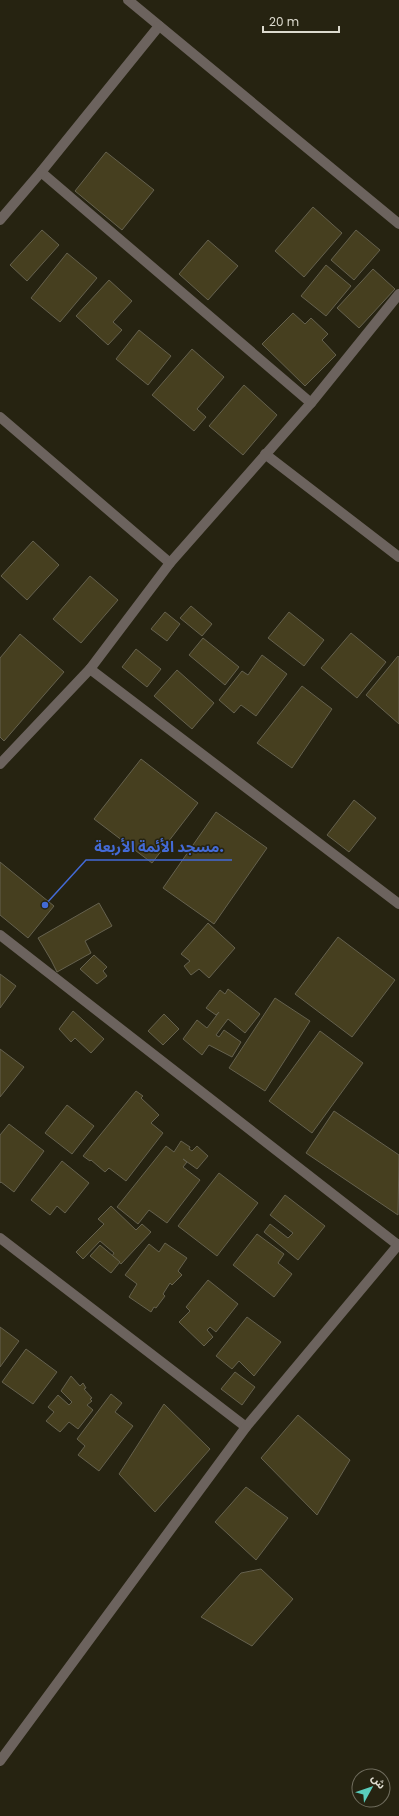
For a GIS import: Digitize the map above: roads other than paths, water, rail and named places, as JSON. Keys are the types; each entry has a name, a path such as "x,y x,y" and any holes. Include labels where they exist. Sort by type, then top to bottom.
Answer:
{"street":[{"path":"128,0 399,224"},
{"path":"0,220 42,172 159,26"},
{"path":"42,172 311,403"},
{"path":"2,757 90,670 170,563 311,403 399,294"},
{"path":"0,417 170,563"},
{"path":"265,454 399,557"},
{"path":"90,670 399,904"},
{"path":"0,935 398,1245 246,1427 0,1761"},
{"path":"0,1238 246,1427"}],"place":[{"name":"مسجد الأئمة الأربعة.","path":"45,905"}]}
